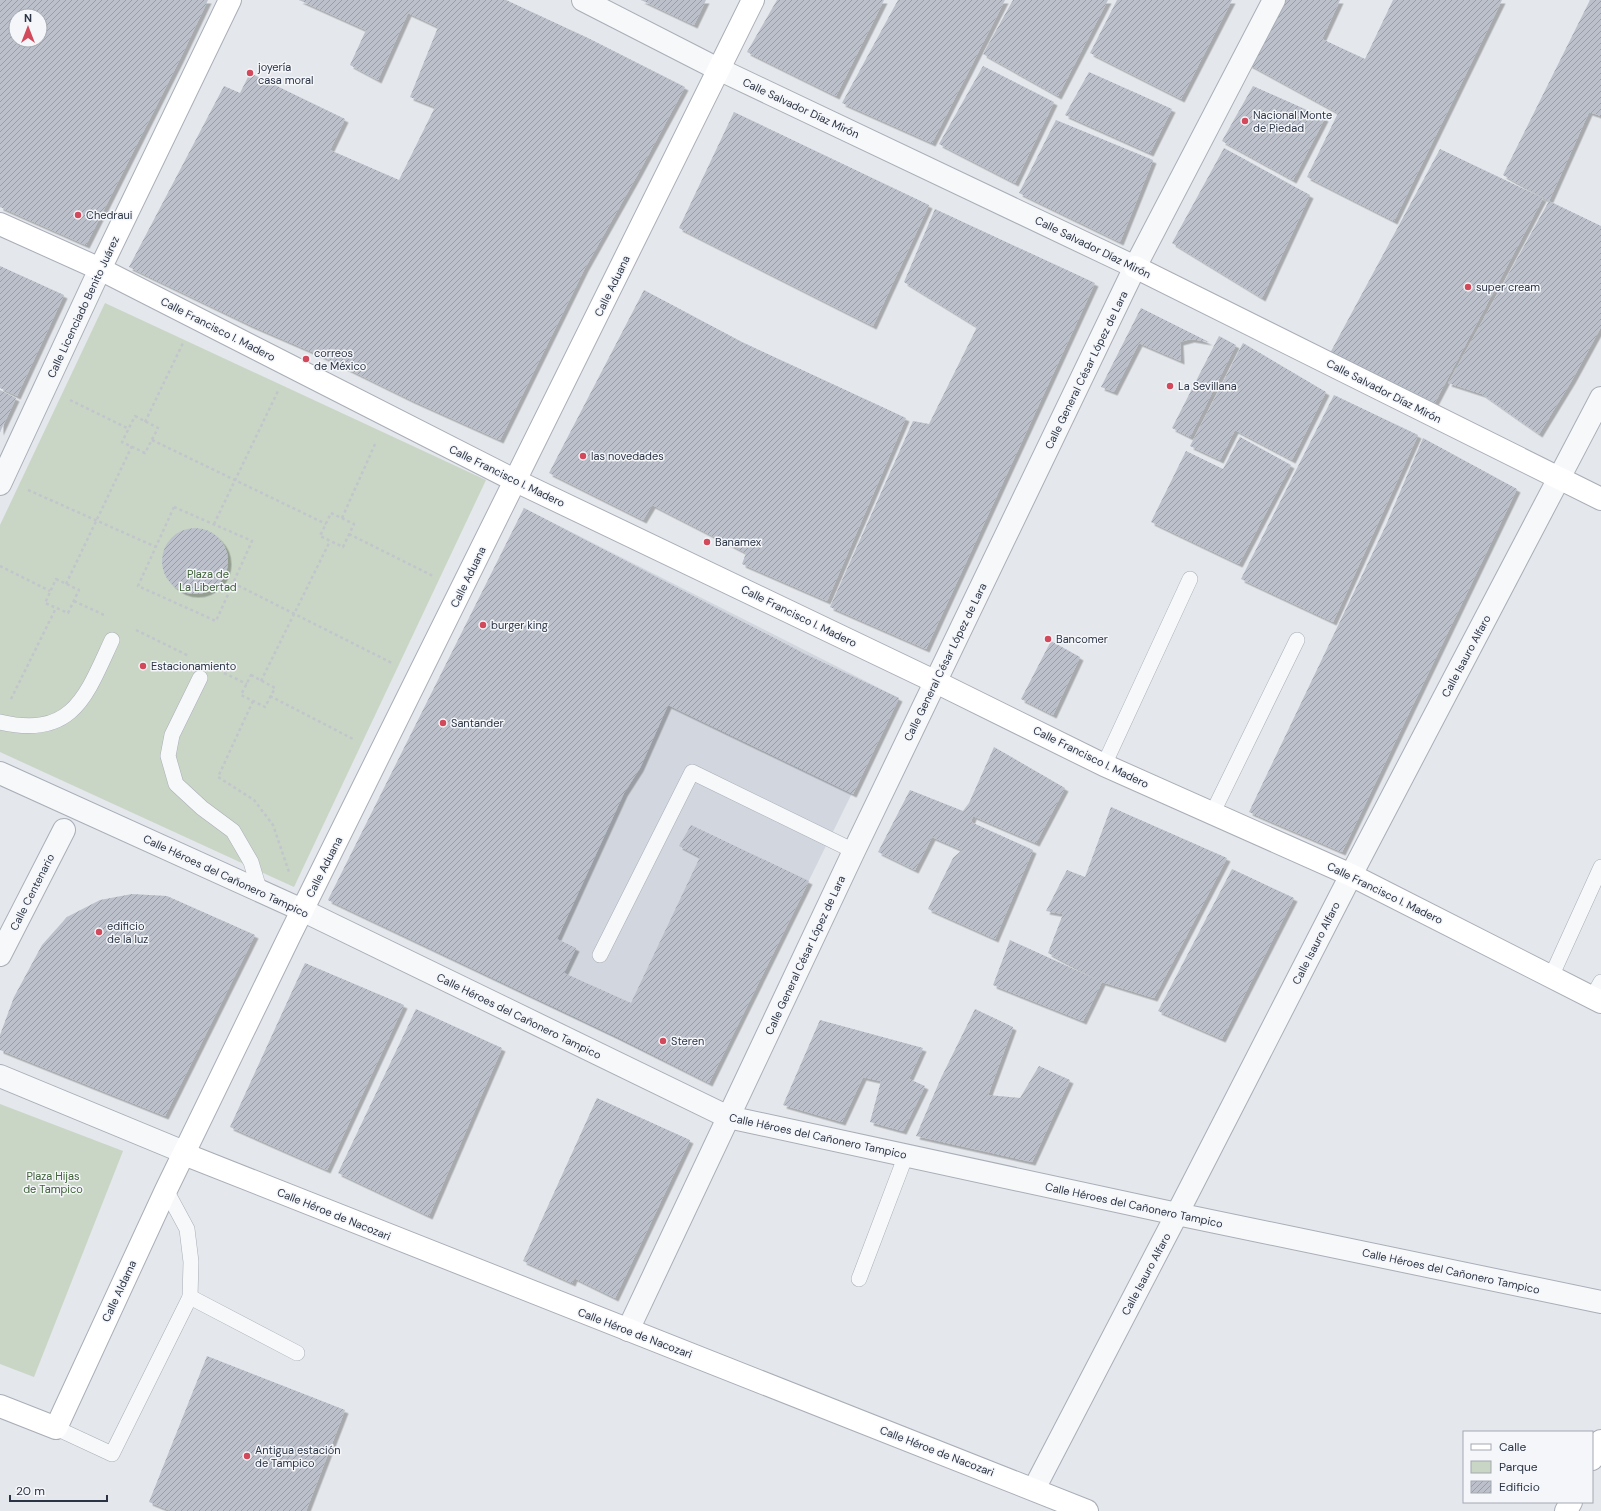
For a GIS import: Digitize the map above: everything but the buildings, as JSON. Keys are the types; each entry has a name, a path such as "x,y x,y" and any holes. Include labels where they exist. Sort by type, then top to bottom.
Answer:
{"street":[{"name":"Calle Licenciado Benito Juárez","path":"0,484 100,270 230,0"},
{"name":"Calle Salvador Díaz Mirón","path":"583,0 719,69 1136,267 1601,499"},
{"name":"Calle Aduana","path":"184,1154 302,910 516,481 753,0"},
{"name":"Calle General César López de Lara","path":"628,1330 854,851 1136,267 1274,0"},
{"name":"Calle Francisco I. Madero","path":"0,224 100,270 516,481 936,682 1104,765 1351,875 1551,977 1598,994"},
{"name":"Calle Isauro Alfaro","path":"1034,1489 1351,875 1601,398"},
{"name":"Calle Héroes del Cañonero Tampico","path":"0,773 302,910 728,1117 1177,1214 1601,1302"},
{"name":"Calle Centenario","path":"1,948 64,830"},
{"path":"0,1076 174,1148 184,1154"},
{"name":"Calle Aldama","path":"56,1428 184,1154"},
{"name":"Calle Héroe de Nacozari","path":"184,1154 1087,1511"},
{"path":"0,1406 56,1428"},
{"path":"1593,1457 1601,1441"}],"lane":[{"path":"1104,765 1190,580"},
{"path":"0,722 13,725 45,726 69,714 88,692 112,640"},
{"path":"1212,814 1297,640"},
{"path":"200,678 172,735 168,756 176,784 202,808 233,831 250,862 260,892"},
{"path":"600,955 692,772 854,851"},
{"path":"1551,977 1601,867"},
{"path":"859,1279 906,1156"},
{"path":"56,1428 112,1454 190,1297 191,1262 187,1230 166,1190"},
{"path":"190,1297 298,1353"}],"path":[{"path":"145,422 184,341"},
{"path":"214,524 280,387"},
{"path":"69,399 129,429"},
{"path":"135,416 145,422 158,428 145,453 122,442 135,416"},
{"path":"152,440 326,524"},
{"path":"342,518 376,441"},
{"path":"66,584 132,446"},
{"path":"27,489 156,547"},
{"path":"174,506 214,524 252,541 216,621 138,586 174,506"},
{"path":"331,513 342,518 354,524 343,547 320,536 331,513"},
{"path":"349,534 433,576"},
{"path":"261,681 330,541"},
{"path":"0,566 50,591"},
{"path":"56,579 66,584 79,590 68,613 45,602 56,579"},
{"path":"233,583 392,663"},
{"path":"74,601 108,617"},
{"path":"5,699 10,701 56,608"},
{"path":"129,627 192,657"},
{"path":"219,670 247,684"},
{"path":"250,676 261,681 274,688 264,707 241,695 250,676"},
{"path":"270,696 355,740"},
{"path":"252,701 218,777 254,800 273,825 290,877"}],"shaded area":[{"path":"524,508 899,698 709,1083 328,900"}],"green space":[{"name":"Plaza de La Libertad","path":"105,303 486,480 294,887 0,752 0,525"},
{"name":"Plaza Hijas de Tampico","path":"0,1104 123,1151 34,1377 0,1364"}],"place":[{"name":"joyería casa moral","path":"250,73"},
{"name":"Nacional Monte de Piedad","path":"1245,121"},
{"name":"Chedraui","path":"78,215"},
{"name":"super cream","path":"1468,287"},
{"name":"correos de México","path":"306,359"},
{"name":"La Sevillana","path":"1170,386"},
{"name":"las novedades","path":"583,456"},
{"name":"Banamex","path":"707,542"},
{"name":"burger king","path":"483,625"},
{"name":"Bancomer","path":"1048,639"},
{"name":"Estacionamiento","path":"143,666"},
{"name":"Santander","path":"443,723"},
{"name":"edificio de la luz","path":"99,932"},
{"name":"Steren","path":"663,1041"},
{"name":"Antigua estación de Tampico","path":"247,1456"}]}
